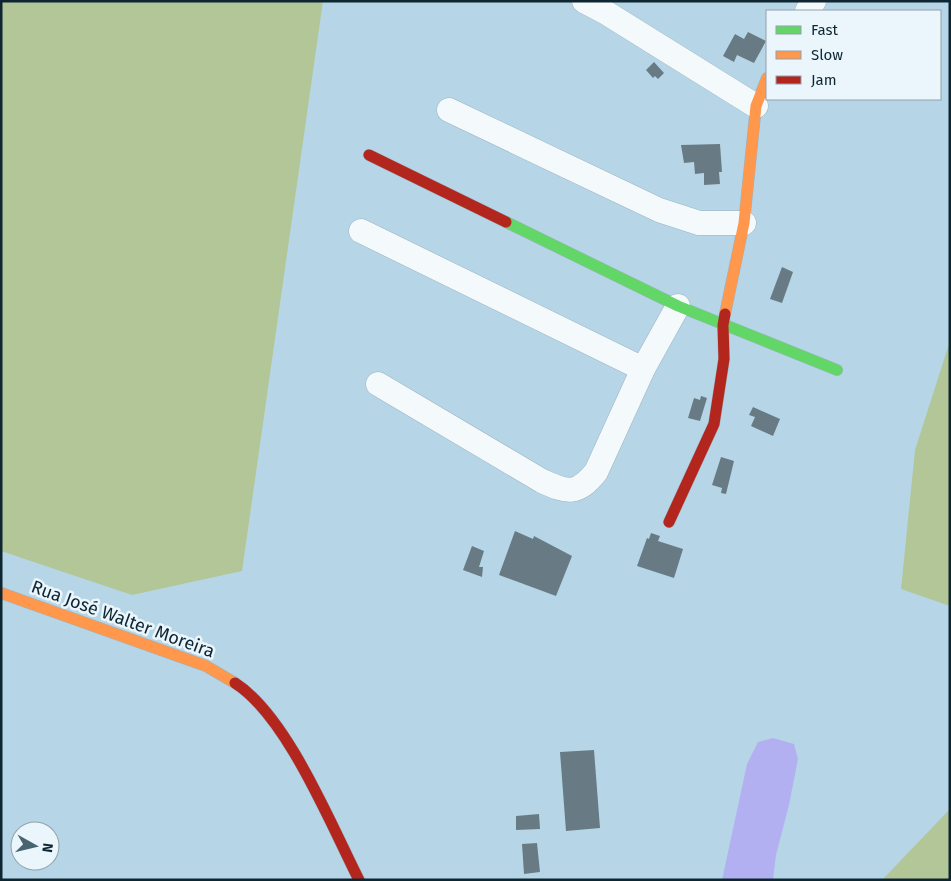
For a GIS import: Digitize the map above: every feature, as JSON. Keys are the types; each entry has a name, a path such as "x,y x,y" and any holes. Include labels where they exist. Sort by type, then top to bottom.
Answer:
{"street":[{"path":"584,1 605,12 756,106"},
{"path":"669,522 714,424 724,359 723,324 744,223 756,106 766,81"},
{"path":"449,110 659,210 699,223 744,223"},
{"path":"369,155 678,306 837,370"},
{"path":"361,231 642,369"},
{"path":"378,384 542,481 567,490 576,490 584,486 596,472 642,369 678,306"},
{"name":"Rua José Walter Moreira","path":"1,593 206,666 238,684 268,714 291,747 359,880"}],"green space":[{"path":"1,1 323,1 242,571 132,595 1,551"},
{"path":"950,341 950,606 901,589 915,450"},
{"path":"950,809 950,880 882,880"}],"shaded area":[{"path":"773,738 794,744 798,759 789,805 776,855 773,880 722,880 747,764 758,742"}],"building":[{"path":"748,32 766,41 754,63 737,55 734,62 723,56 735,34 744,39"},
{"path":"654,62 664,73 658,79 655,76 653,78 646,70"},
{"path":"720,144 722,172 719,172 720,184 704,185 704,173 695,174 694,162 684,163 681,145"},
{"path":"782,267 793,272 782,303 770,299"},
{"path":"701,396 707,398 700,421 688,418 694,398 700,400"},
{"path":"753,407 780,419 773,436 751,426 755,417 749,415"},
{"path":"721,457 734,461 726,494 721,493 722,488 712,485"},
{"path":"515,531 533,539 534,536 572,556 556,596 499,575"},
{"path":"651,533 660,536 658,541 683,549 674,578 637,566 647,538 649,539"},
{"path":"472,546 484,551 479,567 483,567 482,577 463,570"},
{"path":"594,750 600,828 566,831 560,752"},
{"path":"539,814 540,829 516,830 516,816"},
{"path":"537,843 540,872 524,874 522,844"}],"traffic: fast":[{"path":"506,222 678,306 837,370"}],"traffic: slow":[{"path":"725,314 744,223 756,106 766,81"},
{"path":"1,593 206,666 235,683"}],"traffic: jam":[{"path":"369,155 506,222"},
{"path":"669,522 714,424 724,359 723,325 725,314"},
{"path":"235,683 254,699 290,745 321,802 359,880"}]}
